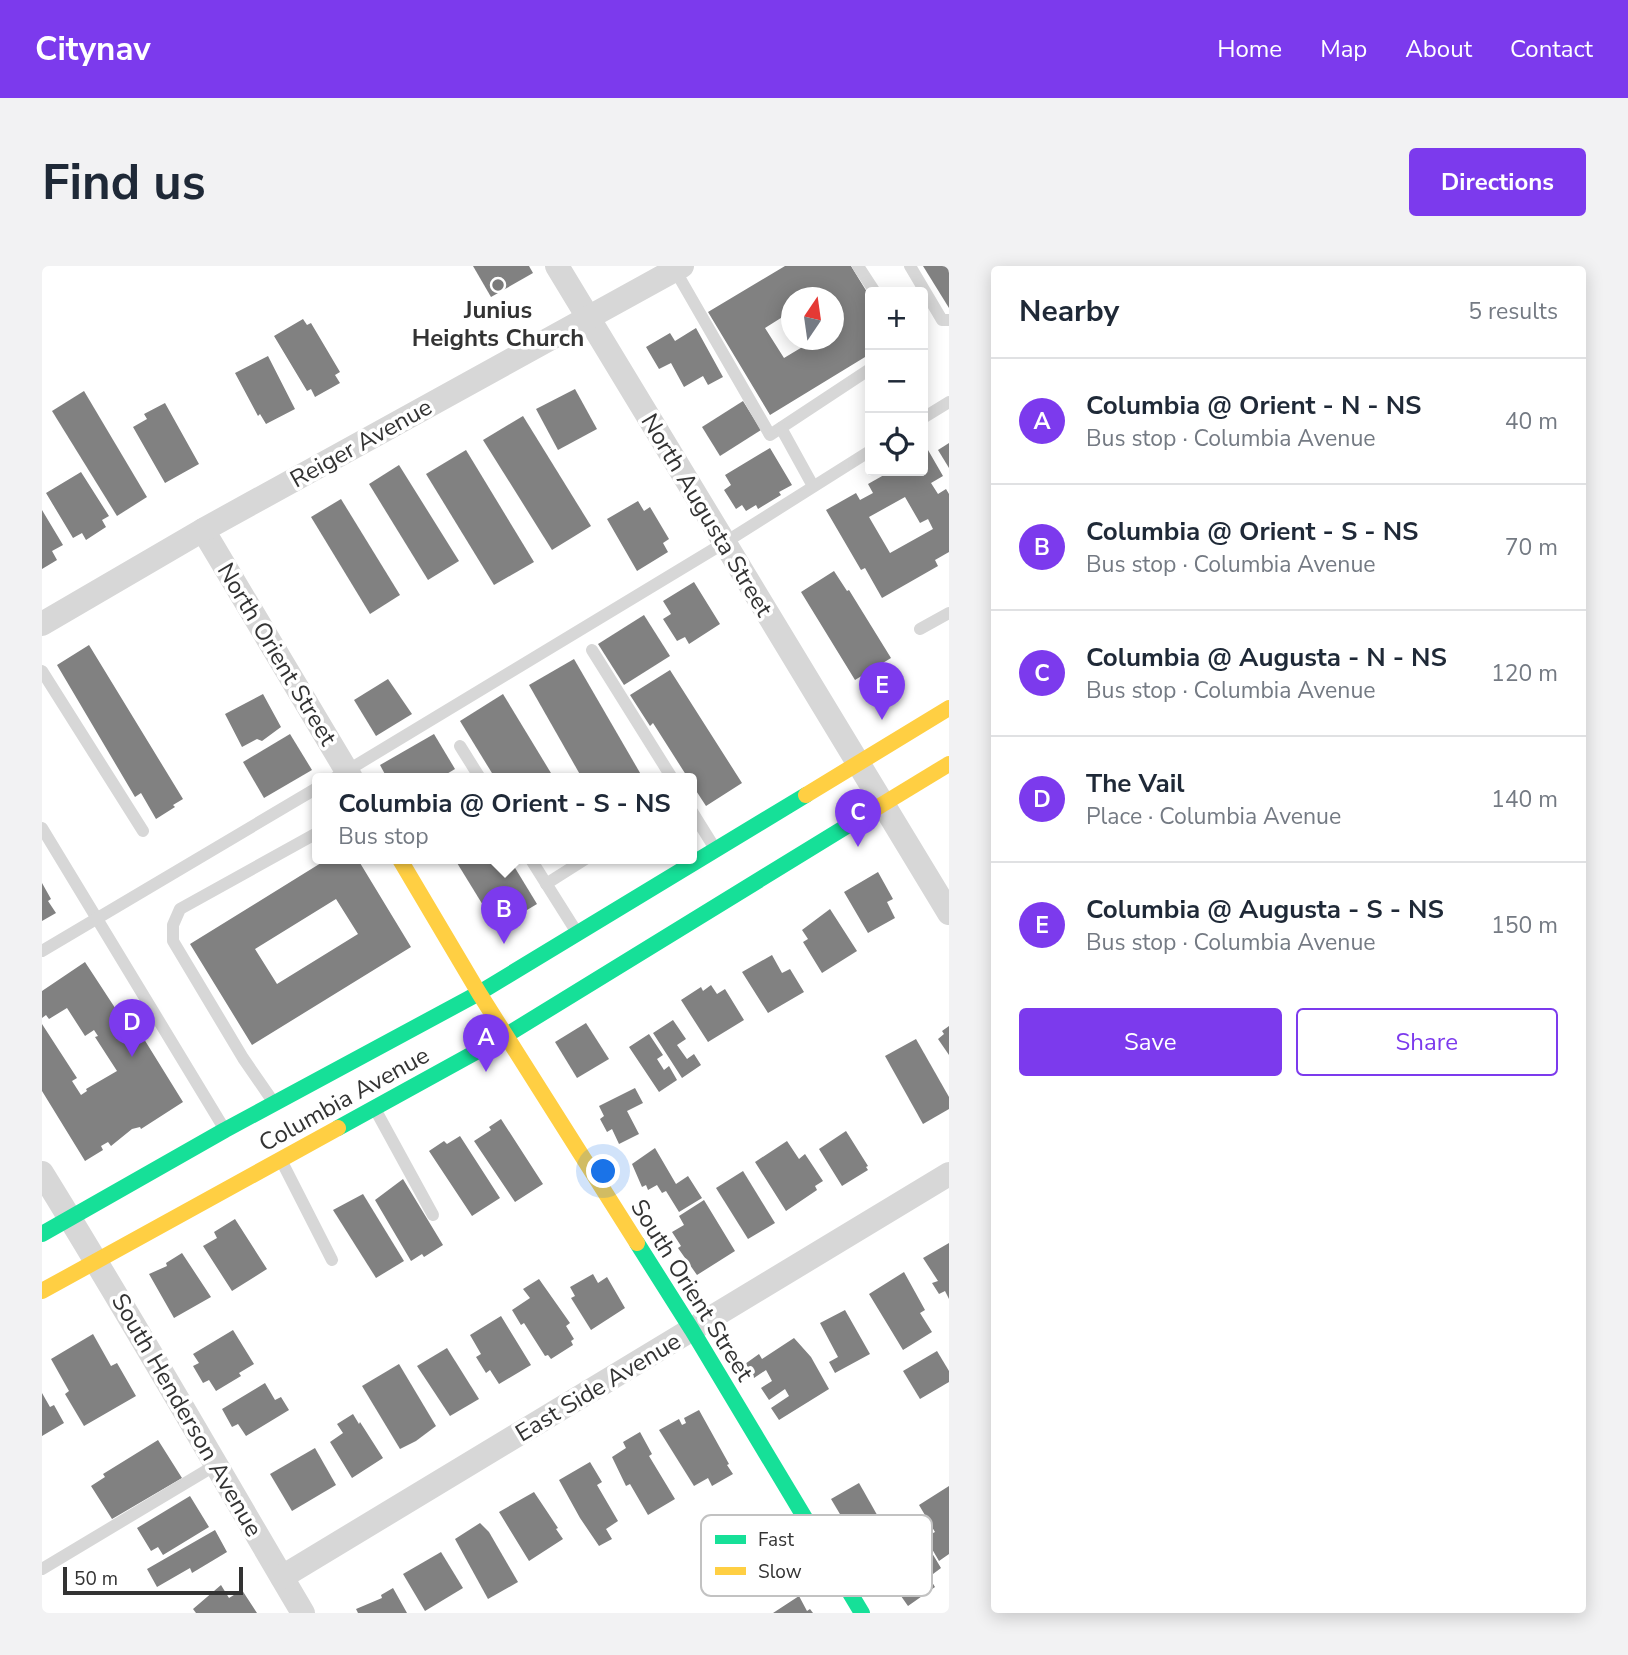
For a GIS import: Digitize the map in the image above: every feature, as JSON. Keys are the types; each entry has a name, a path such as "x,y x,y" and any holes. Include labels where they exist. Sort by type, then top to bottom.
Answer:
{"main road":[{"name":"Columbia Avenue","path":"697,862 949,708"},
{"name":"Columbia Avenue","path":"42,1291 506,1036 949,764"},
{"path":"403,864 479,993"},
{"name":"Columbia Avenue","path":"42,1234 225,1130 479,993 693,864"},
{"name":"South Orient Street","path":"479,993 692,1330 803,1515"},
{"name":"South Orient Street","path":"852,1596 862,1613"}],"street":[{"name":"North Augusta Street","path":"557,266 949,913"},
{"name":"Reiger Avenue","path":"42,624 203,530 679,268"},
{"name":"North Orient Street","path":"203,530 343,773"},
{"name":"South Henderson Avenue","path":"42,1173 96,1259 214,1466 303,1613"},
{"name":"East Side Avenue","path":"282,1577 949,1174"}],"lane":[{"path":"858,266 872,287"},
{"path":"910,266 945,320"},
{"path":"679,268 770,435 865,372"},
{"path":"928,415 949,402"},
{"path":"780,428 813,486"},
{"path":"347,773 865,454"},
{"path":"920,629 949,612"},
{"path":"592,650 668,773"},
{"path":"42,671 143,831"},
{"path":"460,746 477,773"},
{"path":"42,951 312,791"},
{"path":"697,820 716,850"},
{"path":"42,828 225,1130"},
{"path":"275,1104 243,1058 173,941 173,925 180,909 312,836"},
{"path":"534,864 578,934"},
{"path":"546,884 578,864"},
{"path":"375,1109 433,1215"},
{"path":"281,1160 332,1260"},
{"path":"42,1569 214,1466"}],"building":[{"name":"Junius Heights Church","path":"473,266 529,266 533,273 491,297"},
{"path":"785,266 851,266 865,289 865,357 770,415 708,312"},
{"path":"923,266 949,266 949,308"},
{"path":"303,319 307,325 311,323 340,372 335,375 340,383 315,397 311,389 307,391 274,336"},
{"path":"696,328 723,377 708,385 703,376 684,387 671,363 659,369 646,347 670,333 675,341"},
{"path":"268,356 295,409 266,424 260,414 258,416 235,373"},
{"path":"575,389 597,429 558,450 536,409"},
{"path":"84,391 147,497 117,516 52,411"},
{"path":"743,401 761,430 720,456 702,427"},
{"path":"165,403 199,464 165,483 133,427 147,419 144,414"},
{"path":"523,416 591,526 552,550 483,440"},
{"path":"949,443 949,468 938,450"},
{"path":"770,448 792,485 758,509 756,505 746,511 742,505 736,509 724,490 731,485 725,475"},
{"path":"466,450 534,562 494,585 426,474"},
{"path":"928,450 943,476 931,483 938,494 946,489 949,494 949,552 935,560 938,566 882,598 865,568 861,570 826,510 856,493 860,500 873,493 868,484 882,476 928,476","holes":["905,497 920,523 928,519 933,529 890,553 869,517"]},
{"path":"399,465 459,561 428,580 369,484"},
{"path":"81,472 109,516 102,520 106,527 86,540 82,533 73,538 46,493"},
{"path":"341,499 400,595 370,614 311,517"},
{"path":"638,501 644,511 650,507 669,539 663,543 668,552 637,571 607,519"},
{"path":"42,510 63,545 52,551 57,560 42,569"},
{"path":"834,571 847,591 849,590 891,658 855,680 801,592"},
{"path":"694,582 720,624 689,644 685,637 677,641 663,619 671,614 663,601"},
{"path":"644,615 670,656 624,685 598,644"},
{"path":"89,645 183,799 156,819 141,793 135,797 57,665"},
{"path":"574,659 640,773 579,773 529,685"},
{"path":"670,670 742,783 706,806 697,792 697,773 685,773 653,723 650,726 630,695"},
{"path":"388,679 412,714 376,736 354,700"},
{"path":"263,694 281,727 262,741 257,739 242,747 225,714"},
{"path":"503,694 551,773 492,773 460,721"},
{"path":"290,734 312,770 264,798 243,762"},
{"path":"434,734 455,769 448,773 384,773 380,765"},
{"path":"319,864 361,864 411,947 252,1045 190,944","holes":["336,899 358,934 277,984 255,949"]},
{"path":"458,864 513,864 537,904 497,928"},
{"path":"878,872 893,899 887,902 895,918 868,933 844,892"},
{"path":"42,883 51,899 48,901 56,913 42,921"},
{"path":"830,909 857,951 822,973 803,942 808,939 802,930"},
{"path":"772,955 782,973 790,969 804,992 768,1013 742,972"},
{"path":"85,962 138,1043 144,1039 183,1102 141,1129 132,1129 111,1146 108,1142 101,1146 103,1150 85,1161 42,1091 42,1024 77,1078 72,1081 81,1095 86,1089 117,1071 95,1037 98,1036 94,1030 85,1036 67,1008 49,1019 46,1015 42,1018 42,991"},
{"path":"711,985 717,994 725,989 744,1020 708,1042 681,1000 701,987 703,991"},
{"path":"673,1020 686,1039 677,1045 687,1059 694,1054 701,1065 682,1078 653,1033"},
{"path":"586,1023 609,1059 577,1078 555,1042"},
{"path":"949,1026 949,1055 938,1039 944,1034 942,1031"},
{"path":"649,1034 663,1055 657,1059 664,1070 669,1066 677,1080 659,1092 629,1047"},
{"path":"916,1039 949,1097 949,1109 923,1124 885,1056"},
{"path":"635,1088 643,1103 627,1111 639,1134 619,1144 612,1129 607,1132 600,1119 604,1116 599,1106"},
{"path":"501,1119 543,1184 515,1202 474,1141 491,1130 489,1127"},
{"path":"846,1131 868,1170 842,1186 819,1149"},
{"path":"460,1136 500,1198 472,1216 429,1151 444,1141 447,1144"},
{"path":"787,1141 799,1159 805,1154 823,1181 815,1186 817,1190 786,1211 755,1162"},
{"path":"655,1148 676,1184 688,1176 702,1198 679,1212 666,1191 662,1193 657,1185 648,1190 646,1185 642,1187 632,1164"},
{"path":"743,1171 775,1223 748,1239 716,1188"},
{"path":"403,1179 443,1245 424,1257 422,1254 411,1261 375,1200"},
{"path":"363,1194 404,1261 376,1278 333,1210"},
{"path":"704,1200 735,1251 697,1275 678,1248 681,1246 672,1232 684,1225 679,1216"},
{"path":"235,1219 267,1269 232,1291 203,1246 217,1238 214,1232"},
{"path":"949,1243 949,1299 945,1291 939,1294 932,1283 938,1281 923,1258"},
{"path":"182,1253 211,1297 174,1318 149,1274 167,1266 166,1263"},
{"path":"904,1272 925,1310 920,1313 932,1332 903,1350 869,1294"},
{"path":"593,1274 598,1283 607,1277 625,1308 591,1330 571,1298 575,1296 570,1287"},
{"path":"539,1279 570,1323 566,1326 574,1339 571,1341 573,1345 551,1359 548,1355 545,1356 524,1323 521,1325 512,1310 530,1298 523,1289"},
{"path":"845,1310 870,1354 835,1373 829,1362 838,1357 820,1323"},
{"path":"501,1316 531,1365 499,1384 490,1370 486,1373 476,1357 481,1354 470,1335"},
{"path":"233,1330 254,1364 239,1373 241,1376 216,1391 209,1380 203,1383 193,1366 199,1363 193,1354"},
{"path":"93,1334 111,1366 117,1363 136,1396 84,1426 65,1394 69,1391 51,1359"},
{"path":"794,1338 811,1357 829,1389 779,1420 771,1408 789,1396 785,1389 769,1400 761,1388 772,1381 766,1370 754,1378 745,1364 759,1354 762,1359"},
{"path":"447,1348 479,1399 450,1416 417,1366"},
{"path":"937,1351 949,1371 949,1382 920,1399 903,1371"},
{"path":"399,1364 436,1426 400,1449 362,1386"},
{"path":"265,1383 275,1400 281,1397 289,1410 246,1436 238,1424 232,1427 222,1409"},
{"path":"42,1393 50,1407 54,1405 64,1423 42,1436"},
{"path":"699,1410 733,1474 712,1486 708,1478 694,1486 659,1430 679,1419 682,1425 686,1423 684,1418"},
{"path":"353,1414 383,1458 352,1478 330,1442 343,1433 337,1424"},
{"path":"640,1432 652,1454 649,1456 675,1499 648,1515 630,1484 626,1486 612,1457 626,1448 623,1442"},
{"path":"158,1440 182,1478 112,1519 91,1486 105,1477 103,1474"},
{"path":"315,1448 336,1485 292,1511 270,1474"},
{"path":"590,1462 602,1482 597,1485 618,1521 606,1529 612,1539 599,1546 559,1480"},
{"path":"859,1483 877,1515 841,1515 831,1499"},
{"path":"949,1486 949,1554 939,1561 932,1549 932,1534 935,1532 932,1515 925,1515 919,1505"},
{"path":"534,1492 563,1539 529,1561 499,1512"},
{"path":"190,1496 209,1527 163,1555 158,1547 151,1551 137,1528"},
{"path":"480,1523 489,1532 518,1582 488,1599 455,1539"},
{"path":"215,1530 227,1552 192,1573 190,1568 157,1587 147,1569"},
{"path":"441,1552 463,1588 425,1611 403,1574"},
{"path":"932,1553 941,1568 932,1575"},
{"path":"221,1585 229,1598 242,1590 257,1613 196,1613 193,1609"},
{"path":"393,1588 407,1613 358,1613 356,1609 382,1598 381,1595"},
{"path":"799,1596 807,1611 810,1609 813,1613 773,1613"},
{"path":"901,1596 922,1596 908,1606"}],"traffic: fast":[{"path":"697,861 806,795"},
{"path":"338,1128 505,1036 865,815"},
{"path":"42,1234 225,1130 479,993 692,864"},
{"path":"637,1243 803,1515"},
{"path":"852,1596 862,1613"}],"traffic: slow":[{"path":"806,795 949,708"},
{"path":"865,815 949,764"},
{"path":"403,864 479,993 637,1243"},
{"path":"42,1291 338,1128"}],"place":[{"name":"Junius Heights Church","path":"498,285"},
{"name":"Columbia @ Augusta - S - NS","path":"882,720"},
{"name":"Columbia @ Augusta - N - NS","path":"858,847"},
{"name":"Columbia @ Orient - S - NS","path":"504,944"},
{"name":"The Vail","path":"132,1057"},
{"name":"Columbia @ Orient - N - NS","path":"486,1072"}]}
